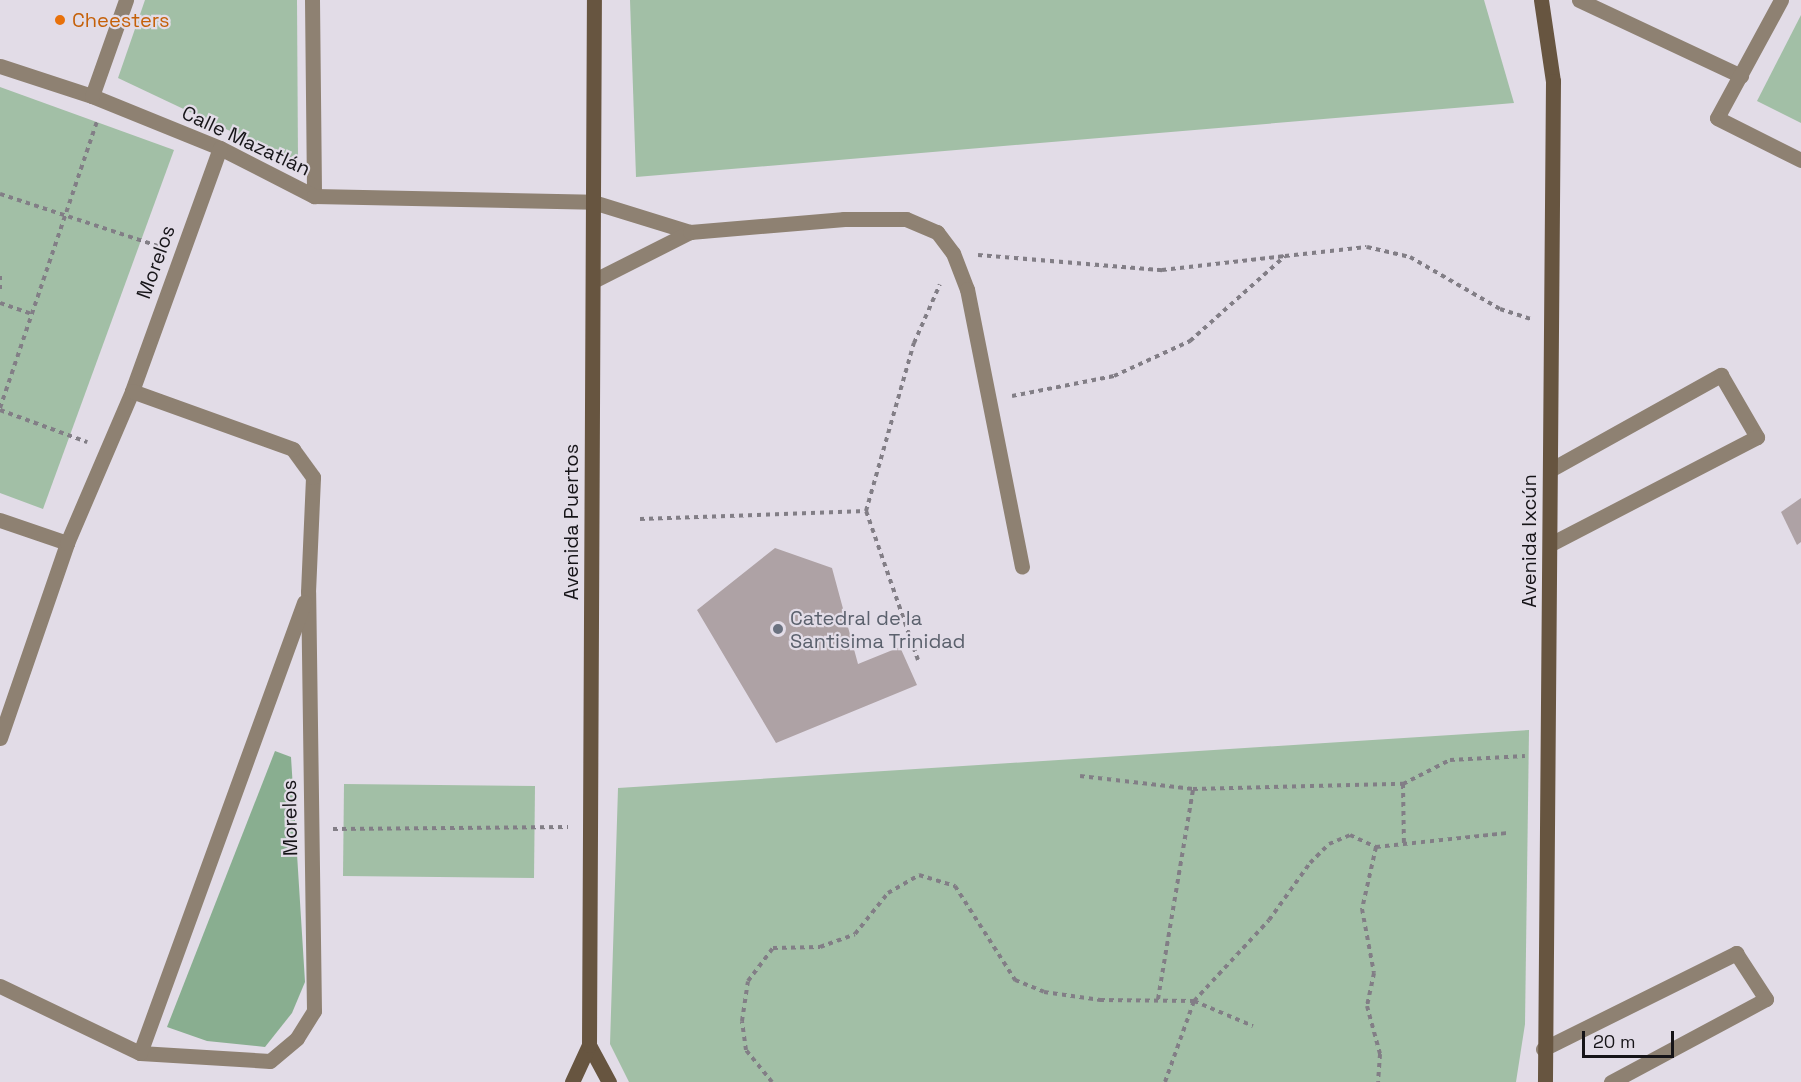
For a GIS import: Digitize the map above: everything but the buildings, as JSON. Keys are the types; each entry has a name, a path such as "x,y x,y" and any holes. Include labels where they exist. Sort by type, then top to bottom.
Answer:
{"street":[{"path":"98,99 126,0"},
{"path":"312,0 314,196"},
{"name":"Avenida Puertos","path":"572,1082 589,1045 594,0"},
{"name":"Avenida Ixcún","path":"1541,0 1553,81 1551,544 1543,1049 1545,1082"},
{"path":"1579,0 1741,76"},
{"path":"1781,0 1717,118 1801,160"},
{"name":"Calle Mazatlán","path":"0,66 98,99 220,148 314,196 593,202 690,232"},
{"name":"Morelos","path":"0,738 67,543 132,391 220,148"},
{"path":"593,280 690,232 844,219 906,219 937,232 953,254 967,289 987,401 1022,567"},
{"path":"1550,471 1721,375 1757,436 1551,544"},
{"name":"Morelos","path":"0,986 140,1053 270,1061 297,1038 314,1011 308,592 313,477 292,448 132,391"},
{"path":"0,520 67,543"},
{"path":"140,1053 308,592"},
{"path":"1543,1049 1736,952 1766,999 1611,1082"},
{"name":"Avenida Puertos","path":"589,1045 609,1082"}],"path":[{"path":"98,99 65,215 0,409 107,449"},
{"path":"0,194 182,253"},
{"path":"918,660 866,512 914,343 953,254 1162,270 1367,247 1410,257 1500,309 1552,327"},
{"path":"987,401 1114,376 1190,341 1285,255"},
{"path":"0,276 0,291"},
{"path":"0,303 32,314"},
{"path":"640,519 866,512"},
{"path":"1080,776 1193,789 1403,784 1450,760 1548,755"},
{"path":"1403,784 1404,845"},
{"path":"1158,999 1193,789"},
{"path":"312,829 590,827"},
{"path":"1165,1082 1194,1001 1269,921 1310,863 1329,844 1350,836 1376,847 1508,833"},
{"path":"1376,847 1362,909 1374,973 1367,1006 1380,1054 1378,1082"},
{"path":"772,1082 746,1050 742,1021 748,981 773,948 820,947 855,934 888,893 919,875 954,886 1015,980 1044,992 1100,1000 1194,1001 1253,1026"}],"green space":[{"path":"145,0 297,0 298,163 118,78"},
{"path":"630,0 1484,0 1514,103 636,177"},
{"path":"1801,15 1801,123 1757,101"},
{"path":"0,87 174,150 43,509 0,493"},
{"path":"1529,730 1525,1024 1516,1082 629,1082 610,1044 618,788"},
{"path":"275,751 291,757 305,982 292,1013 265,1047 207,1041 167,1027"},
{"path":"344,784 535,786 534,878 343,876"}],"place":[{"name":"Cheesters","path":"60,20"},
{"name":"Catedral de la Santisima Trinidad","path":"778,629"}]}
